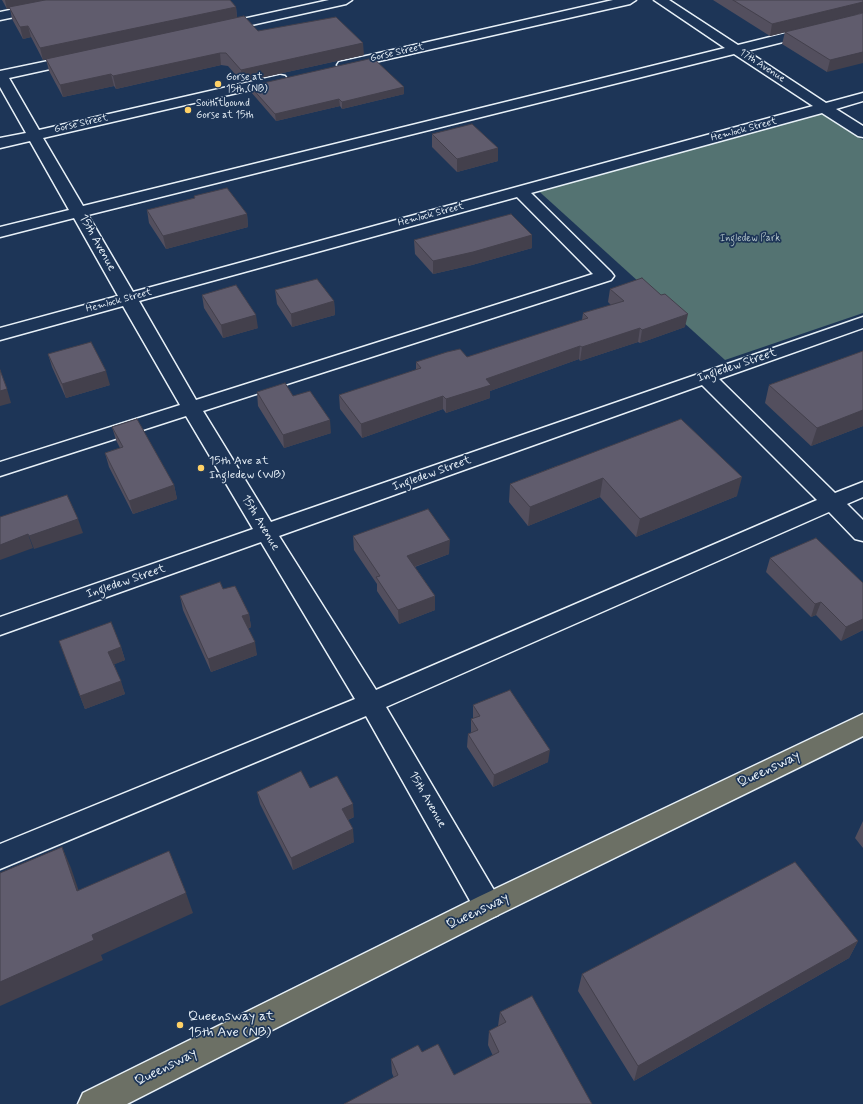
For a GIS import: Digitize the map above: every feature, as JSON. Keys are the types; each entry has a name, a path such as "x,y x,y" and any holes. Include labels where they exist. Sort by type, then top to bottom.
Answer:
{"main road":[{"name":"Queensway","path":"94,1104 488,906 863,724"}],"street":[{"path":"0,16 77,0"},
{"path":"208,30 346,0"},
{"name":"Gorse Street","path":"328,68 630,0"},
{"name":"17th Avenue","path":"660,0 863,133"},
{"path":"0,232 863,18"},
{"path":"0,75 92,55"},
{"name":"15th Avenue","path":"0,75 80,212 191,408 371,703 488,906"},
{"name":"Gorse Street","path":"0,143 289,77"},
{"name":"Hemlock Street","path":"0,334 863,97"},
{"path":"0,469 605,276 520,191"},
{"name":"Ingledew Street","path":"0,626 863,322"},
{"path":"705,377 863,533"},
{"path":"0,857 371,703 863,489"}],"green space":[{"name":"Ingledew Park","path":"818,110 863,140 863,313 725,360 532,185"}],"building":[{"path":"45,0 230,0 236,7 40,48 28,26 20,27 9,7"},
{"path":"733,0 863,0 863,2 772,24"},
{"path":"863,13 863,52 830,60 785,32"},
{"path":"244,16 258,31 336,17 363,43 241,70 226,53 220,53 113,76 111,74 60,85 46,59"},
{"path":"373,58 404,87 342,102 339,99 275,114 250,86"},
{"path":"472,124 498,148 457,159 432,134"},
{"path":"227,188 247,214 163,236 147,210 195,198 194,196"},
{"path":"511,214 532,235 473,252 433,261 414,240"},
{"path":"642,278 661,295 665,294 688,314 642,330 640,328 582,347 580,346 486,379 491,385 446,399 443,396 361,424 339,395 421,368 416,362 447,352 460,349 467,357 588,318 583,313 624,301 610,289"},
{"path":"317,279 334,301 291,314 275,290"},
{"path":"236,285 256,315 221,325 202,295"},
{"path":"91,342 106,371 62,384 48,354"},
{"path":"863,351 863,410 817,428 769,385"},
{"path":"0,370 7,389 0,391"},
{"path":"285,383 293,396 310,391 330,420 283,435 257,392"},
{"path":"137,419 174,485 129,501 105,453 123,447 112,427"},
{"path":"681,419 742,477 640,519 603,478 530,507 510,484"},
{"path":"67,495 78,519 29,536 28,534 0,545 0,517"},
{"path":"428,509 450,540 407,556 435,596 398,610 376,577 380,576 353,536"},
{"path":"816,538 863,583 863,619 846,627 821,602 815,604 770,558"},
{"path":"220,582 223,589 235,586 249,614 242,616 255,642 208,659 180,596"},
{"path":"111,622 121,647 108,652 121,681 80,696 59,641"},
{"path":"510,690 550,750 494,775 468,734 478,730 471,719 480,716 473,705"},
{"path":"301,771 310,788 337,776 353,804 342,809 353,829 291,858 257,792"},
{"path":"62,847 77,891 169,851 186,893 92,935 94,940 0,982 0,873"},
{"path":"795,862 858,941 638,1066 582,974"},
{"path":"532,996 592,1104 344,1104 398,1075 391,1059 418,1045 422,1052 438,1044 454,1075 499,1052 489,1031 506,1022 500,1012"}],"place":[{"name":"Gorse at 15th (NB)","path":"218,84"},
{"name":"Southtbound Gorse at 15th","path":"188,110"},
{"name":"15th Ave at Ingledew (WB)","path":"201,468"},
{"name":"Queensway at 15th Ave (NB)","path":"180,1025"}]}
